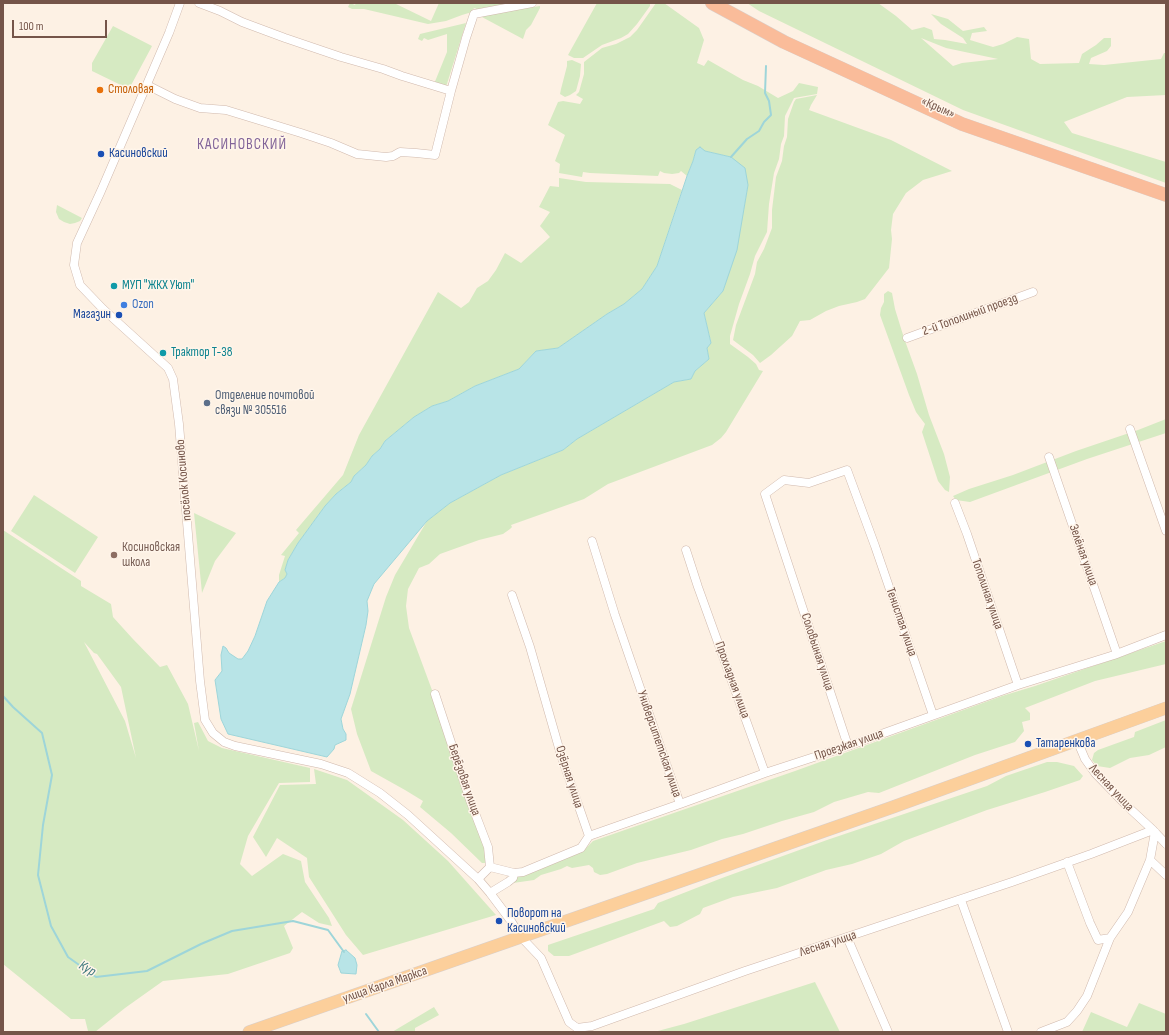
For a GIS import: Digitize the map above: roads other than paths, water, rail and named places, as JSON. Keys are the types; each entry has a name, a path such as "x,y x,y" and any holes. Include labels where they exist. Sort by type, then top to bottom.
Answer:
{"highway":[{"path":"712,3 784,42 962,124 1166,195"},
{"name":"«Крым»","path":"720,3 855,71 964,120 1098,168 1166,190"}],"main road":[{"name":"улица Карла Маркса","path":"249,1032 901,804 1166,708"}],"street":[{"name":"посёлок Косиново","path":"180,3 147,86 77,243 74,266 80,285 103,309 168,368 174,379 200,681 205,720 213,733 224,742 235,746 321,764 348,773 380,793 408,814 478,879"},
{"path":"199,3 242,22 285,38 451,91"},
{"path":"147,86 175,99 200,108 226,110 301,132 357,154 386,157 393,156 400,152 435,155 451,91 474,14 532,3"},
{"name":"2-й Тополиный проезд","path":"906,338 1033,292"},
{"path":"1130,429 1166,531"},
{"name":"Зелёная улица","path":"1049,456 1117,654"},
{"name":"Тенистая улица","path":"786,558 765,494 784,480 809,483 847,470 869,529 933,715"},
{"name":"Тополиная улица","path":"955,503 1018,685"},
{"name":"Университетская улица","path":"589,836 680,804 615,615 592,541"},
{"name":"Прохладная улица","path":"686,550 698,588 765,773"},
{"name":"Соловьиная улица","path":"786,558 848,746"},
{"name":"Озёрная улица","path":"512,595 530,647 561,755 589,836"},
{"name":"Проезжая улица","path":"680,804 1018,685 1117,654 1166,635"},
{"name":"Берёзовая улица","path":"435,694 470,800 488,848 490,867"},
{"name":"Лесная улица","path":"1077,740 1085,760 1095,773 1166,844"},
{"path":"1041,1032 1067,1022 1077,1011 1087,996 1110,938 1128,912 1150,860 1154,831"},
{"name":"Лесная улица","path":"478,879 511,921 521,937 541,958 569,1022 577,1028 584,1028 745,971 961,900 1154,831"},
{"path":"478,879 490,867 514,873 523,872 581,848 589,836"},
{"path":"1150,860 1166,875"},
{"path":"1067,862 1098,940 1110,938"},
{"path":"490,894 513,878 514,873"},
{"path":"961,900 1008,1032"},
{"path":"847,938 888,1032"}],"water":[{"path":"700,147 705,151 731,157 745,168 748,185 737,250 723,291 704,313 711,343 707,348 709,359 695,371 691,379 674,382 577,439 563,450 501,475 450,503 427,521 374,584 367,601 368,611 366,625 350,694 341,719 343,729 346,734 346,740 335,745 334,749 327,757 228,734 221,719 215,680 222,671 221,655 223,646 229,653 238,659 242,659 248,651 255,636 267,601 279,582 285,578 287,574 285,570 288,560 298,543 325,506 336,494 351,482 354,476 366,465 385,441 414,417 432,406 448,401 475,386 519,369 536,351 558,348 624,304 642,289 657,266 696,150"},
{"path":"346,950 355,958 357,965 356,974 341,973 338,965 342,951"}],"waterway":[{"path":"731,157 747,139 759,131 764,122 771,115 769,101 765,93 766,66"},
{"name":"Кур","path":"3,696 42,733 52,775 43,825 38,875 51,926 68,957 96,977 147,971 201,944 232,931 293,921 328,930 344,952"},
{"path":"366,1014 379,1032"}],"place":[{"name":"Столовая","path":"100,90"},
{"name":"Касиновский","path":"101,154"},
{"name":"МУП \"ЖКХ Уют\"","path":"114,286"},
{"name":"Ozon","path":"124,305"},
{"name":"Магазин","path":"119,315"},
{"name":"Трактор Т-38","path":"163,353"},
{"name":"Отделение почтовой связи № 305516","path":"207,403"},
{"name":"Косиновская школа","path":"114,555"},
{"name":"Татаренкова","path":"1028,744"},
{"name":"Поворот на Касиновский","path":"499,921"}],"district":[{"name":"КАСИНОВСКИЙ","path":"242,145"}]}
